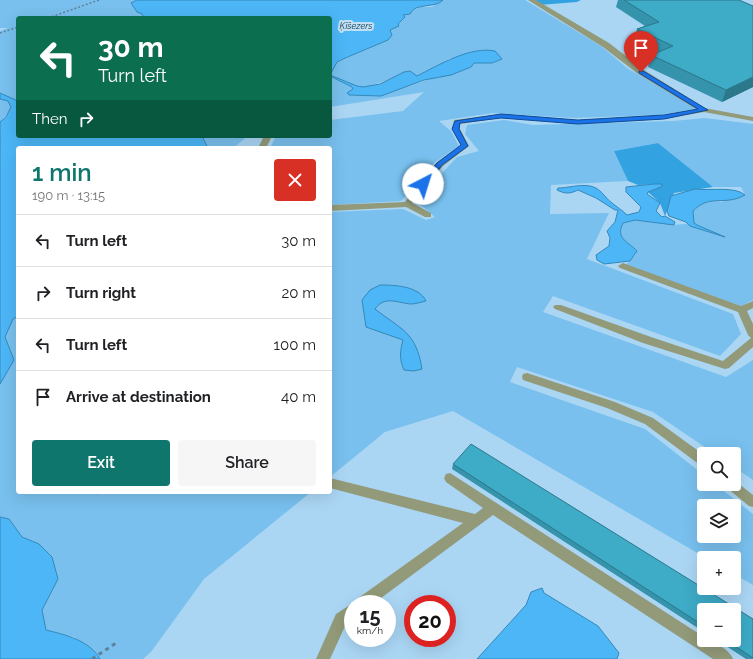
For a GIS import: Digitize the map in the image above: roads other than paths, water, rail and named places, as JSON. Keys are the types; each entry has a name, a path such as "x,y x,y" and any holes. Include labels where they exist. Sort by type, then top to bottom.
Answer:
{"street":[{"path":"531,0 606,45 641,72 704,110"}],"lane":[{"path":"407,204 440,164 465,146 456,129 458,122 501,116 578,122 664,117 704,110 753,119"},
{"path":"332,208 407,204 428,215"},
{"path":"623,266 742,310 753,335"},
{"path":"742,310 753,304"},
{"path":"558,307 646,340 725,365 753,341"},
{"path":"527,377 611,405 649,421 697,457"},
{"path":"450,478 493,508 723,658"},
{"path":"332,484 475,520"},
{"path":"740,491 753,502"},
{"path":"374,595 493,508"},
{"path":"322,659 341,619 344,617"}],"water":[{"name":"Ķīšezers","path":"137,0 443,0 439,3 416,8 410,14 403,15 405,17 398,24 399,26 390,30 392,35 388,40 337,62 332,71 332,16 143,16 137,12 131,3"},
{"path":"475,51 495,51 502,59 492,63 474,63 471,67 451,75 424,80 381,96 349,95 347,93 353,89 332,76 363,87 380,84 404,72 410,71 417,76 445,62"},
{"path":"0,93 16,100 16,138 203,138 207,146 16,146 16,317 13,319 5,337 14,360 0,384 0,122 6,117 11,107 8,101 0,99"},
{"path":"662,184 661,187 648,192 647,194 660,203 656,211 662,217 665,216 675,222 674,225 635,220 623,223 621,228 622,237 637,251 630,261 604,264 597,260 596,255 609,246 610,238 607,231 615,222 618,210 615,210 596,198 578,190 568,193 557,190 558,188 578,186 594,187 627,215 639,212 641,207 626,192 626,187"},
{"path":"695,189 729,190 741,192 745,195 729,200 704,203 693,211 694,223 725,237 690,226 686,222 669,216 667,211 671,196"},
{"path":"380,285 393,285 412,289 423,296 426,301 411,304 387,301 383,302 375,309 400,327 412,339 416,347 422,369 414,371 404,370 400,355 403,340 366,327 362,300 370,290"},
{"path":"0,517 9,519 22,537 39,544 52,557 58,579 42,610 46,630 76,639 90,647 100,659 0,659"},
{"path":"542,588 544,593 598,626 619,653 617,659 477,659 526,605 531,592"}]}
